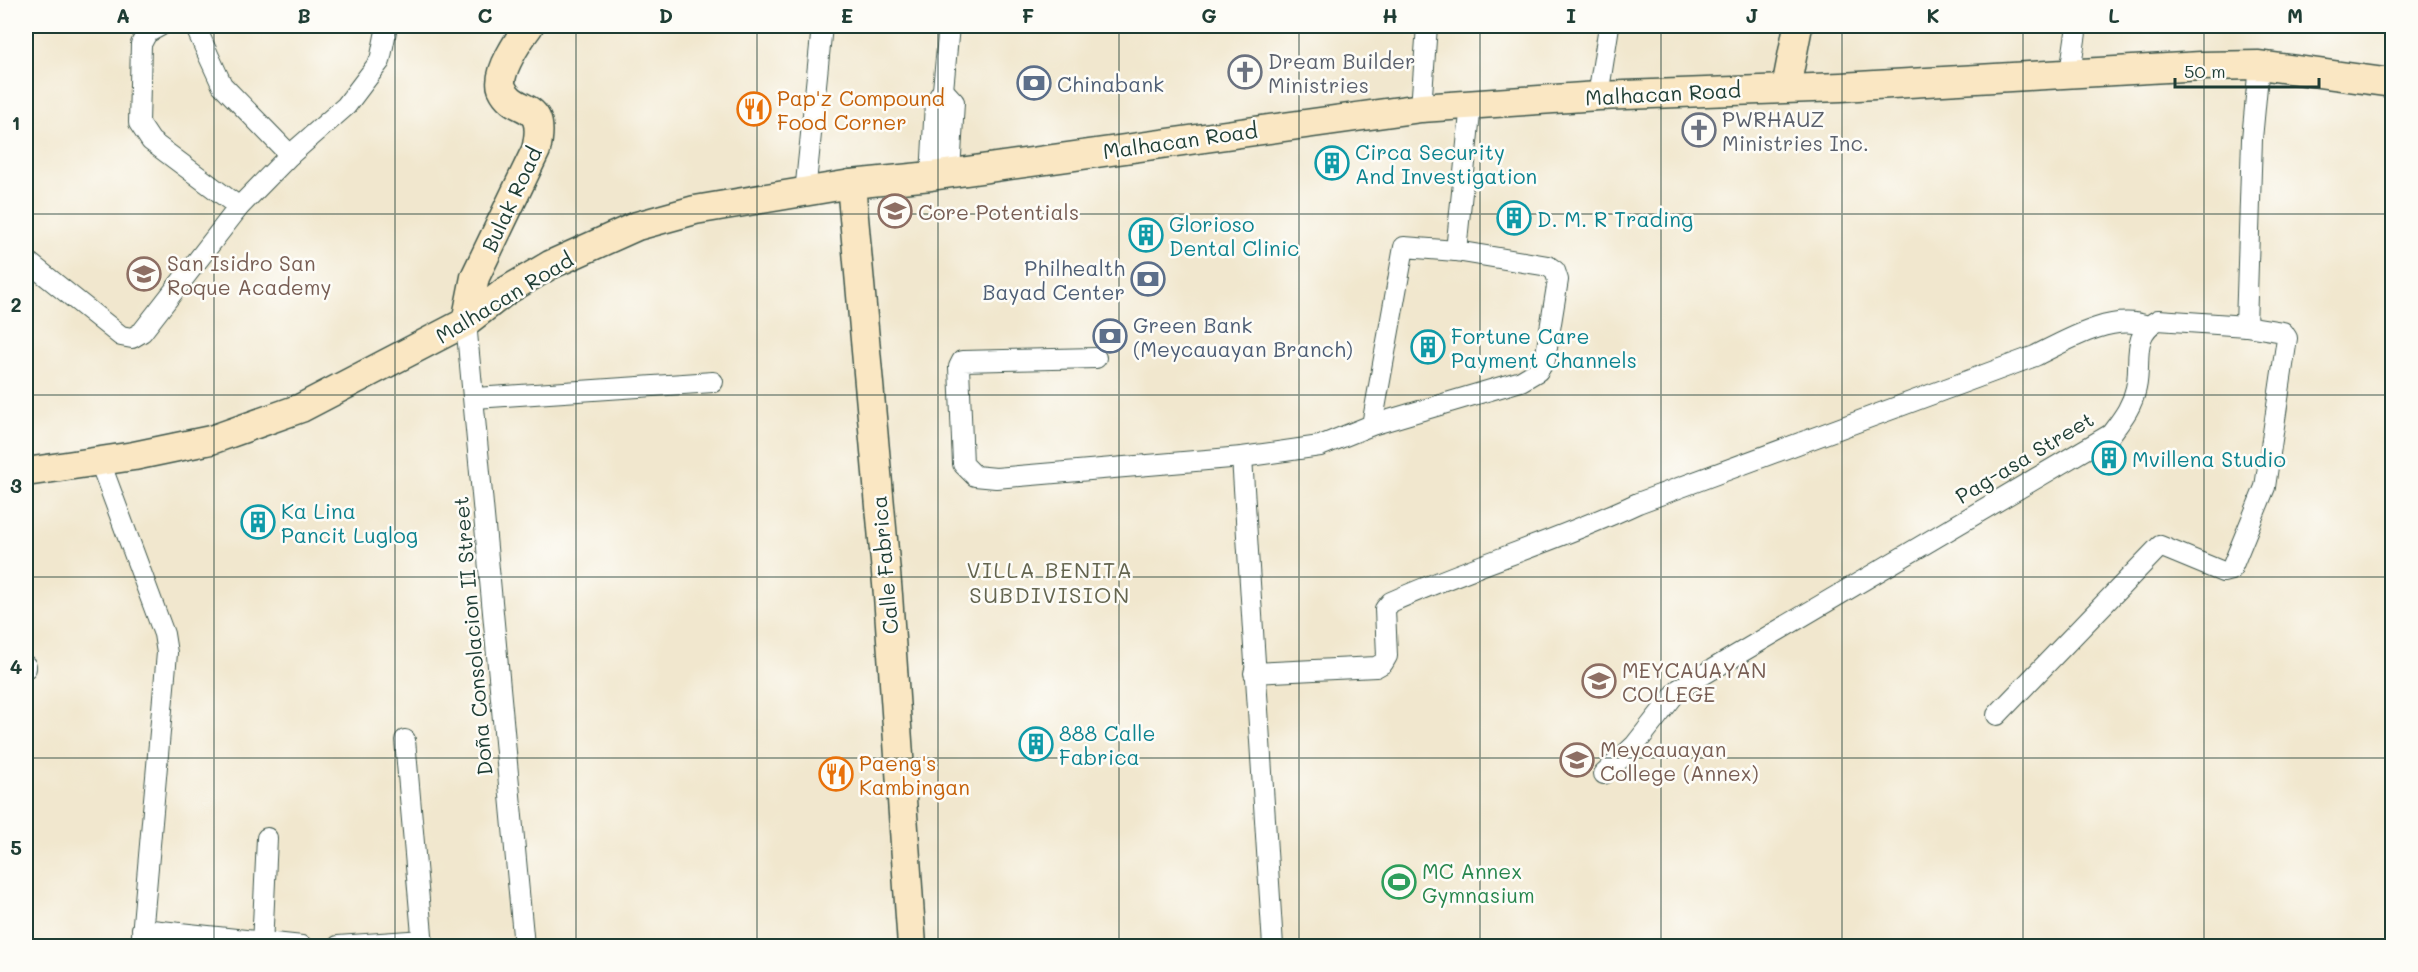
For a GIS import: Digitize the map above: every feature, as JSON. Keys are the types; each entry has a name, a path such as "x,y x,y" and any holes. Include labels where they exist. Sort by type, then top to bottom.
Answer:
{"main road":[{"name":"Bulak Road","path":"466,322 475,277 536,150 539,138 540,127 534,114 503,90 501,82 516,44 529,26"},
{"path":"1786,88 1798,26"},
{"name":"Malhacan Road","path":"26,472 100,462 211,440 301,408 466,322 506,291 550,265 637,226 695,210 851,184 941,174 1421,108 1472,104 2259,65 2392,83"},
{"name":"Calle Fabrica","path":"851,184 888,595 912,946"}],"street":[{"path":"159,26 147,33 141,44 139,123 151,141 239,207"},
{"path":"195,26 222,85 290,154"},
{"path":"26,260 121,336 132,338 142,332 239,207 290,154 346,106 369,78 380,61 387,26"},
{"path":"805,193 822,26"},
{"path":"941,174 935,103 943,90 950,26"},
{"path":"1421,108 1428,26"},
{"path":"1598,96 1610,26"},
{"path":"2070,73 2077,26"},
{"path":"2246,326 2252,139 2259,65"},
{"path":"1456,251 1472,104"},
{"path":"1096,358 962,361 959,367 963,464 975,476 996,478 1242,457 1320,447 1372,425 1521,381 1538,371 1545,360 1558,280 1555,272 1548,266 1407,245 1402,250 1372,425"},
{"path":"1254,673 1376,666 1383,663 1387,656 1384,609 1391,602 1452,575 1587,527 1638,503 2025,360 2096,329 2127,321 2147,326 2158,320 2246,326 2283,332 2288,338 2265,487 2231,570 2223,572 2160,546 1997,715"},
{"name":"Doña Consolacion II Street","path":"466,322 475,399 524,946"},
{"name":"Pag-asa Street","path":"1604,774 1635,745 1679,689 2111,434 2128,413 2136,388 2141,334 2147,326"},
{"path":"475,399 713,382"},
{"path":"1242,457 1273,946"},
{"path":"100,462 164,634 166,653 142,938 302,946"},
{"path":"338,946 423,943 405,740"},
{"path":"262,945 267,838"}],"place":[{"name":"Dream Builder Ministries","path":"1245,72"},
{"name":"Chinabank","path":"1034,83"},
{"name":"Pap'z Compound Food Corner","path":"754,109"},
{"name":"PWRHAUZ Ministries Inc.","path":"1699,130"},
{"name":"Circa Security And Investigation","path":"1332,163"},
{"name":"Core Potentials","path":"895,211"},
{"name":"D. M. R Trading","path":"1514,218"},
{"name":"Glorioso Dental Clinic","path":"1146,235"},
{"name":"San Isidro San Roque Academy","path":"144,274"},
{"name":"Philhealth Bayad Center","path":"1148,279"},
{"name":"Green Bank (Meycauayan Branch)","path":"1110,336"},
{"name":"Fortune Care Payment Channels","path":"1428,347"},
{"name":"Mvillena Studio","path":"2109,458"},
{"name":"Ka Lina Pancit Luglog","path":"258,522"},
{"name":"MEYCAUAYAN COLLEGE","path":"1599,681"},
{"name":"888 Calle Fabrica","path":"1036,744"},
{"name":"Meycauayan College (Annex)","path":"1577,760"},
{"name":"Paeng's Kambingan","path":"836,774"},
{"name":"MC Annex Gymnasium","path":"1399,882"}],"district":[{"name":"VILLA BENITA SUBDIVISION","path":"1050,582"}]}
